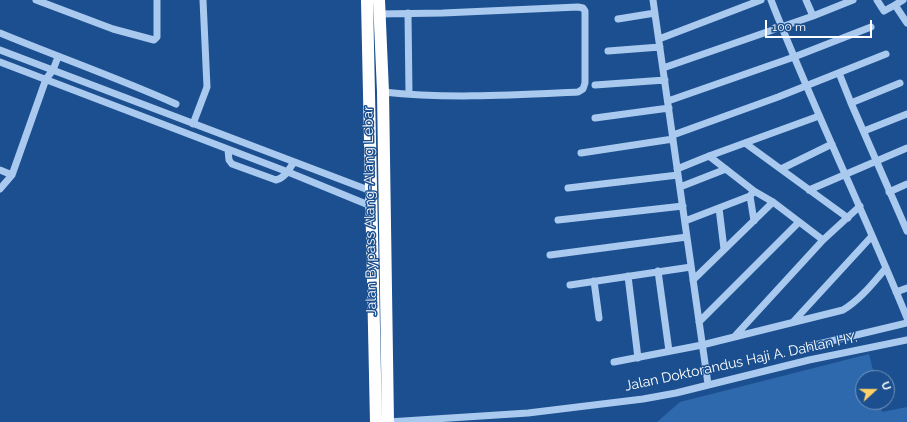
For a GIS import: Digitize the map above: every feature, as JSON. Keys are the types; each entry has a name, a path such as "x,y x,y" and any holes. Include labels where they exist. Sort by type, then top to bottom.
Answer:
{"highway":[{"name":"Jalan Bypass Alang-Alang Lebar","path":"367,0 376,422"},
{"name":"Jalan Bypass Alang-Alang Lebar","path":"379,0 383,92 390,422"}],"street":[{"path":"36,0 113,29 154,40 157,37 157,0"},
{"path":"193,124 207,87 203,0"},
{"path":"659,39 761,0"},
{"path":"771,0 806,86 846,173 907,318"},
{"path":"806,0 812,16"},
{"path":"664,68 853,0"},
{"path":"877,0 884,11 903,0"},
{"path":"655,1 655,13 708,384"},
{"path":"895,6 907,23"},
{"path":"379,14 578,7 583,8 585,11 585,83 581,91 508,96 423,96 383,92"},
{"path":"618,19 655,13"},
{"path":"408,14 409,94"},
{"path":"595,118 668,104 871,27"},
{"path":"0,33 58,57 132,84 176,104"},
{"path":"608,51 660,47"},
{"path":"0,50 371,191"},
{"path":"581,153 673,137 886,54"},
{"path":"0,189 12,175 22,152 46,79 53,70 58,57"},
{"path":"0,62 288,172 371,206"},
{"path":"839,73 889,192 905,219 907,231"},
{"path":"595,86 665,80"},
{"path":"851,104 900,83"},
{"path":"127,98 132,84"},
{"path":"864,131 907,114"},
{"path":"568,188 678,172 709,156 819,116"},
{"path":"745,143 848,218"},
{"path":"781,169 832,144"},
{"path":"809,190 907,148"},
{"path":"228,150 229,160 232,164 276,180 280,179 288,172 294,162"},
{"path":"709,156 734,174 752,193 773,202 823,240"},
{"path":"680,188 726,169"},
{"path":"0,170 12,175"},
{"path":"889,192 907,184"},
{"path":"685,222 752,193"},
{"path":"752,193 754,221"},
{"path":"693,280 773,202"},
{"path":"558,220 683,206"},
{"path":"734,337 823,240 860,206"},
{"path":"719,208 724,250"},
{"path":"699,322 799,222"},
{"path":"550,255 687,236"},
{"path":"793,322 872,236"},
{"path":"570,284 691,267"},
{"path":"614,362 702,345 843,310 852,305 886,268"},
{"path":"658,271 669,351"},
{"path":"628,276 638,358"},
{"path":"594,281 598,318"},
{"path":"896,292 907,288"},
{"path":"806,347 907,323"},
{"name":"Jalan Doktorandus Haji A. Dahlan HY.","path":"390,422 528,413 644,399 809,360 907,340"},
{"path":"370,422 376,422"}],"shaded area":[{"path":"869,354 873,370 855,370 855,410 882,410 882,412 907,407 907,422 657,422 680,402"}]}
